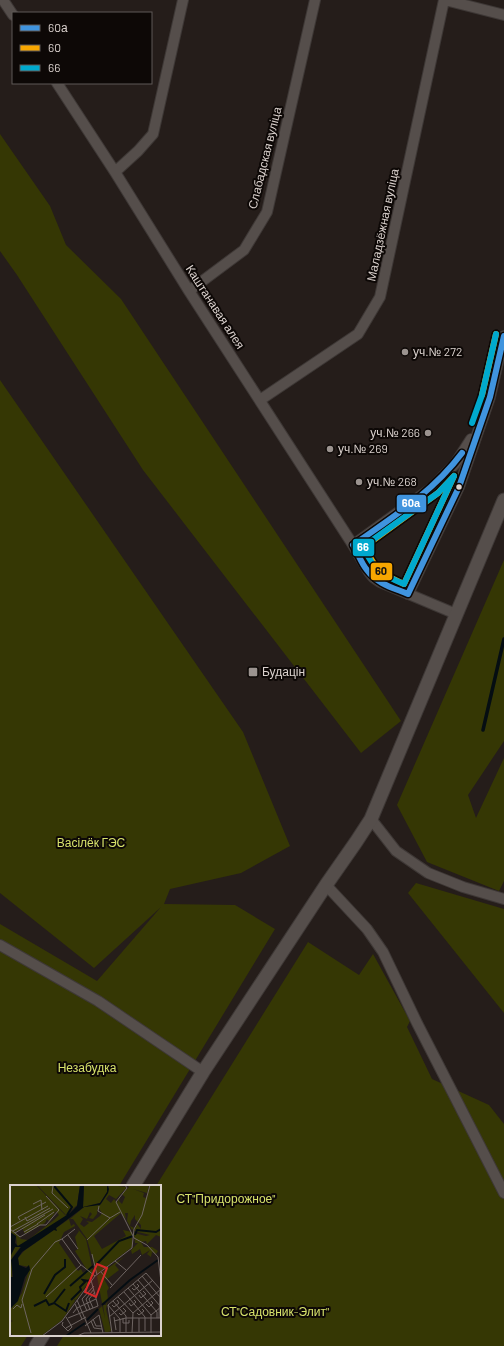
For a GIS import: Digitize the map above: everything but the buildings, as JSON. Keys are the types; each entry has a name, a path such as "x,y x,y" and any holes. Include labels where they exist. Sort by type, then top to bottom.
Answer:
{"street":[{"path":"3,0 12,14"},
{"path":"115,172 138,151 153,134 184,0"},
{"name":"Слабадская вуліца","path":"189,291 244,250 267,212 315,0"},
{"path":"445,0 504,16"},
{"name":"Маладзёжная вуліца","path":"260,400 358,334 380,296 445,0"},
{"name":"Каштанавая алея","path":"58,84 369,572 380,582 456,614"},
{"path":"408,594 459,487 490,397 504,336"},
{"path":"353,545 434,487 455,464 479,428"},
{"path":"134,1185 203,1072 371,819 504,500"},
{"path":"371,819 396,851 428,873 463,887 504,899"},
{"path":"326,885 367,929 383,952 417,1023 504,1193"},
{"path":"0,945 98,1001 203,1072"},
{"path":"36,1346 42,1336"}],"green space":[{"path":"0,134 50,206 66,245 121,299 401,721 361,753 143,470 0,251"},
{"path":"0,380 243,732 290,846 241,873 170,889 164,904 235,905 275,929 120,1185 10,1185 10,1336 27,1336 21,1346 0,1346 0,924 97,981 161,907 94,968 0,893"},
{"path":"504,560 504,741 468,795 476,818 504,758 504,881 499,891 427,862 397,805"},
{"path":"416,883 504,909 504,1013 408,893"},
{"path":"308,942 359,975 373,954 410,1021 407,1027 432,1079 489,1105 504,1124 504,1346 57,1346 63,1336 161,1336 161,1185 157,1185"}],"waterway":[{"path":"483,730 504,639"}],"transit line":[{"name":"60","path":"482,395 496,334"},
{"name":"66","path":"472,423 482,395 496,334"},
{"name":"60а","path":"408,594 459,487 490,397 504,336"},
{"name":"60а","path":"353,545 412,503 438,480 462,453"},
{"name":"60","path":"454,476 404,584 384,574 372,562 364,547 438,493 454,476"},
{"name":"66","path":"454,476 404,584 379,571 371,562 363,547 438,493 454,476"},
{"name":"60а","path":"353,545 363,564 371,575 386,585 408,594"}],"place":[{"name":"уч.№ 272","path":"405,352"},
{"name":"уч.№ 266","path":"428,433"},
{"name":"уч.№ 269","path":"330,449"},
{"name":"уч.№ 268","path":"359,482"},
{"name":"Будацін","path":"253,672"}],"park label":[{"name":"Васілёк ГЭС","path":"91,843"},
{"name":"Незабудка","path":"87,1068"},
{"name":"СТ\"Придорожное\"","path":"226,1199"},
{"name":"СТ\"Садовник-Элит\"","path":"275,1312"}]}
